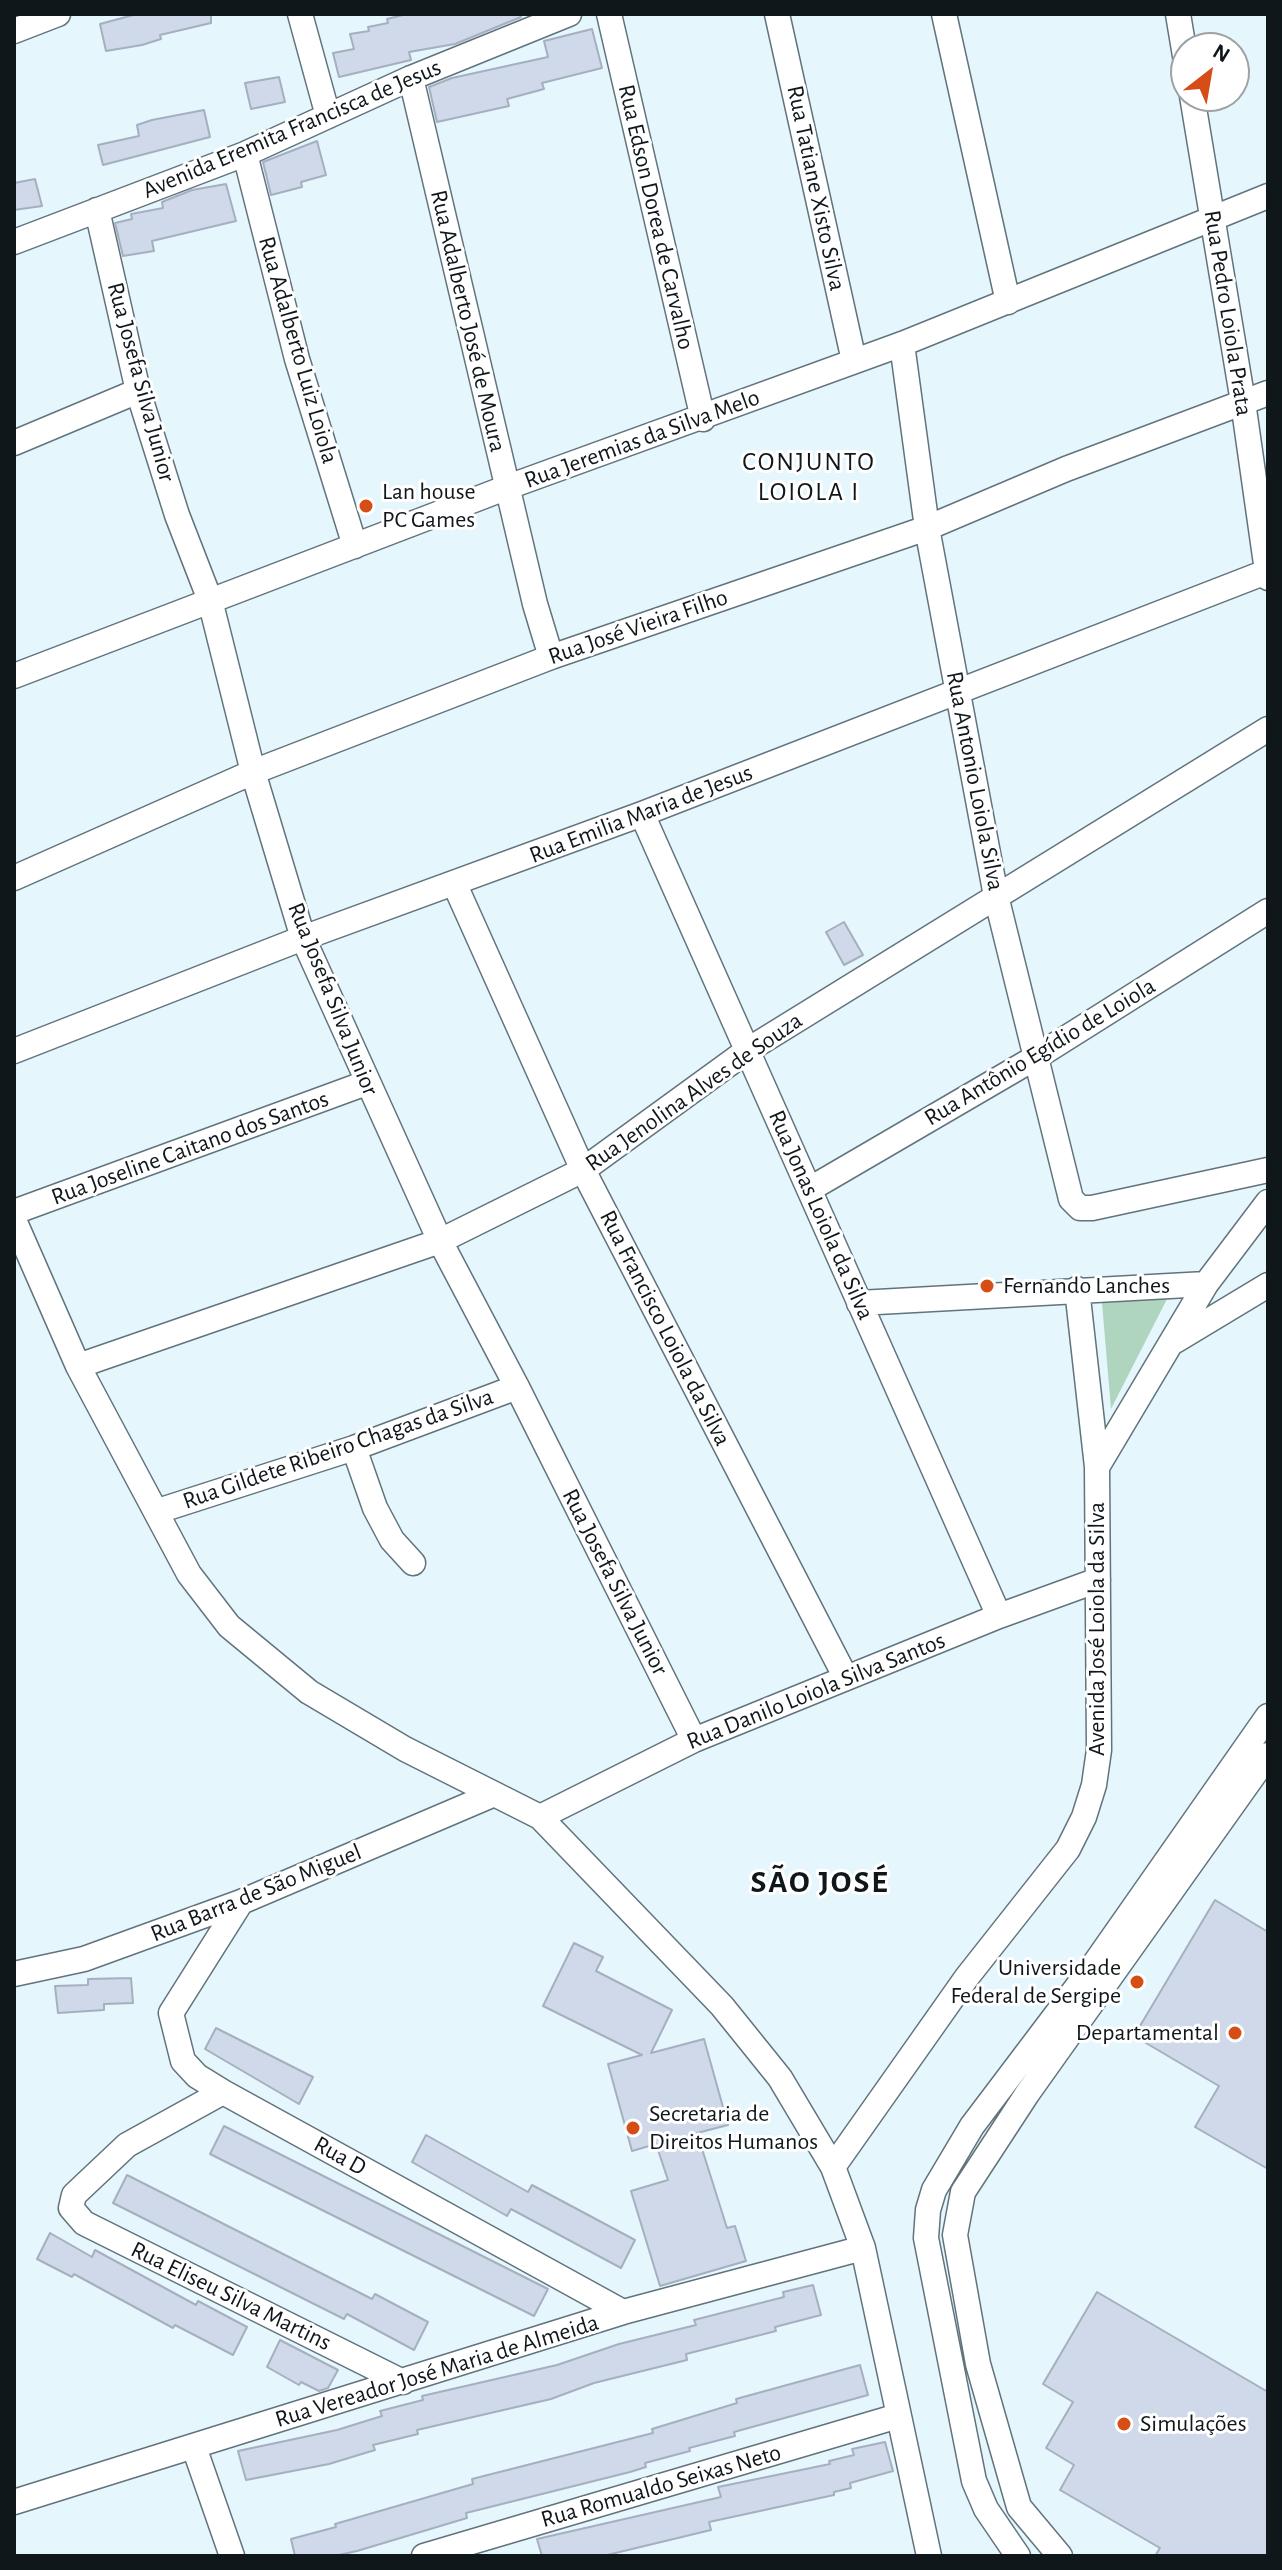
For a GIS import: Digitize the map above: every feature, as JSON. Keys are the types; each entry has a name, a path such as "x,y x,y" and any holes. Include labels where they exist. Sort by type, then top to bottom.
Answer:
{"street":[{"path":"14,31 58,14"},
{"path":"300,14 328,116"},
{"name":"Avenida Eremita Francisca de Jesus","path":"14,242 245,154 411,78 569,14"},
{"name":"Rua Edson Dorea de Carvalho","path":"609,14 703,419"},
{"name":"Rua Tatiane Xisto Silva","path":"777,14 854,361"},
{"path":"944,14 1008,302"},
{"name":"Rua Adalberto José de Moura","path":"411,78 535,604 551,657"},
{"name":"Rua Pedro Loiola Prata","path":"1195,112 1243,402 1267,575"},
{"name":"Rua Adalberto Luiz Loiola","path":"245,154 297,359 355,546"},
{"name":"Rua Jeremias da Silva Melo","path":"14,676 508,487 703,419 902,344 1268,196"},
{"name":"Rua Josefa Silva Junior","path":"97,210 138,391 177,515 210,600 253,772 303,938 440,1241 694,1740"},
{"name":"Rua Antonio Loiola Silva","path":"902,344 927,528 996,896 1033,1059 1071,1199 1080,1208 1268,1170"},
{"path":"14,443 138,391"},
{"name":"Rua José Vieira Filho","path":"14,878 253,772 551,657 927,528 1066,469 1268,393"},
{"name":"Rua Emilia Maria de Jesus","path":"14,1051 303,938 455,885 1267,575"},
{"name":"Rua Jenolina Alves de Souza","path":"78,1366 440,1241 583,1170 748,1050 1268,729"},
{"name":"Rua Jonas Loiola da Silva","path":"642,814 999,1616"},
{"name":"Rua Francisco Loiola da Silva","path":"455,885 583,1170 846,1678"},
{"name":"Rua Antônio Egídio de Loiola","path":"810,1189 1033,1059 1268,911"},
{"name":"Rua Joseline Caitano dos Santos","path":"14,1212 366,1083"},
{"name":"Avenida José Loiola da Silva","path":"833,2167 967,1977 1068,1849 1084,1817 1099,1750 1097,1467 1206,1284 1268,1202"},
{"path":"14,1220 78,1366 189,1574 229,1626 309,1692 492,1795 540,1817 722,2006 780,2078 833,2167 863,2248 929,2556"},
{"path":"859,1303 1206,1284"},
{"path":"1169,1345 1268,1285"},
{"path":"1077,1289 1097,1467"},
{"name":"Rua Gildete Ribeiro Chagas da Silva","path":"158,1511 354,1448 517,1387"},
{"path":"354,1448 375,1508 392,1540 413,1563"},
{"name":"Rua Danilo Loiola Silva Santos","path":"540,1817 694,1740 999,1616 1098,1580"},
{"path":"1018,2556 986,2509 974,2481 926,2238 928,2210 934,2190 972,2126 1093,1966 1268,1716"},
{"path":"1060,2556 1019,2507 978,2364 955,2235 963,2192 1027,2094 1268,1755"},
{"name":"Rua Barra de São Miguel","path":"14,1974 84,1959 241,1902 492,1795"},
{"name":"Rua D","path":"241,1902 171,2013 183,2061 197,2076 223,2092 623,2312"},
{"name":"Rua Eliseu Silva Martins","path":"223,2092 127,2145 89,2177 71,2201 75,2216 403,2382"},
{"name":"Rua Vereador José Maria de Almeida","path":"14,2502 623,2312 863,2248"},
{"name":"Rua Romualdo Seixas Neto","path":"424,2556 898,2416"},
{"path":"194,2447 232,2556"}],"green space":[{"path":"1167,1299 1111,1409 1102,1303"}],"building":[{"path":"137,14 211,14 211,23 160,35 161,39 142,45 106,51 100,24"},
{"path":"407,14 520,14 521,17 455,44 409,52 411,60 339,77 333,53 354,49 350,34 369,31 368,27 388,23 387,19"},
{"path":"592,29 602,68 542,83 544,89 507,99 509,106 437,122 429,87 452,78 548,57 544,41"},
{"path":"279,77 285,102 251,109 245,83"},
{"path":"204,110 210,137 103,165 98,145 139,136 137,125 152,120"},
{"path":"317,141 326,175 301,182 302,187 271,195 263,162"},
{"path":"35,179 42,206 14,210 14,183"},
{"path":"226,184 236,221 152,241 154,251 123,256 115,223 132,219 131,214 163,208 162,202 192,190"},
{"path":"844,922 863,955 844,965 826,932"},
{"name":"Departamental","path":"1215,1900 1268,1932 1268,2169 1195,2127 1219,2086 1134,2036"},
{"path":"574,1943 603,1957 596,1971 672,2010 651,2053 704,2039 728,2125 697,2133 727,2228 735,2226 746,2261 660,2286 631,2191 668,2180 656,2144 632,2151 608,2064 642,2055 543,2006"},
{"path":"131,1978 133,2003 104,2004 104,2010 58,2013 55,1986 88,1985 88,1979"},
{"path":"216,2028 313,2077 299,2104 205,2049"},
{"path":"224,2126 548,2289 534,2316 210,2154"},
{"path":"426,2135 528,2192 532,2185 635,2240 621,2268 511,2209 507,2216 412,2162"},
{"path":"127,2175 372,2299 375,2294 428,2322 414,2350 347,2314 344,2319 113,2203"},
{"path":"50,2233 92,2257 95,2250 196,2305 198,2301 247,2327 233,2355 175,2325 173,2328 74,2274 72,2277 37,2259"},
{"path":"813,2285 821,2315 775,2327 776,2331 686,2354 687,2360 594,2383 551,2399 417,2430 418,2434 373,2445 375,2450 329,2464 246,2480 238,2451 337,2430 382,2416 380,2411 423,2400 422,2396 557,2365 619,2344 696,2325 694,2320 784,2297 783,2292"},
{"name":"Simulações","path":"1097,2292 1268,2392 1268,2556 1155,2556 1160,2548 1060,2490 1074,2465 1046,2448 1073,2402 1043,2384"},
{"path":"280,2340 338,2370 328,2388 319,2391 301,2382 299,2385 267,2367"},
{"path":"860,2365 868,2395 734,2432 735,2436 645,2463 646,2467 630,2472 466,2513 467,2518 357,2551 334,2556 295,2556 291,2539 336,2527 335,2524 473,2484 472,2479 653,2433 652,2429 737,2403 736,2399"},
{"path":"885,2442 893,2471 850,2483 851,2488 834,2492 834,2495 709,2522 711,2530 603,2556 542,2556 537,2539 721,2497 718,2487 830,2464 829,2461 854,2455 852,2449"}],"place":[{"name":"Lan house PC Games","path":"366,506"},
{"name":"Fernando Lanches","path":"987,1286"},
{"name":"Universidade Federal de Sergipe","path":"1137,1982"},
{"name":"Departamental","path":"1235,2033"},
{"name":"Secretaria de Direitos Humanos","path":"633,2128"},
{"name":"Simulações","path":"1124,2424"}],"district":[{"name":"CONJUNTO LOIOLA I","path":"809,477"},
{"name":"SÃO JOSÉ","path":"820,1882"}]}
